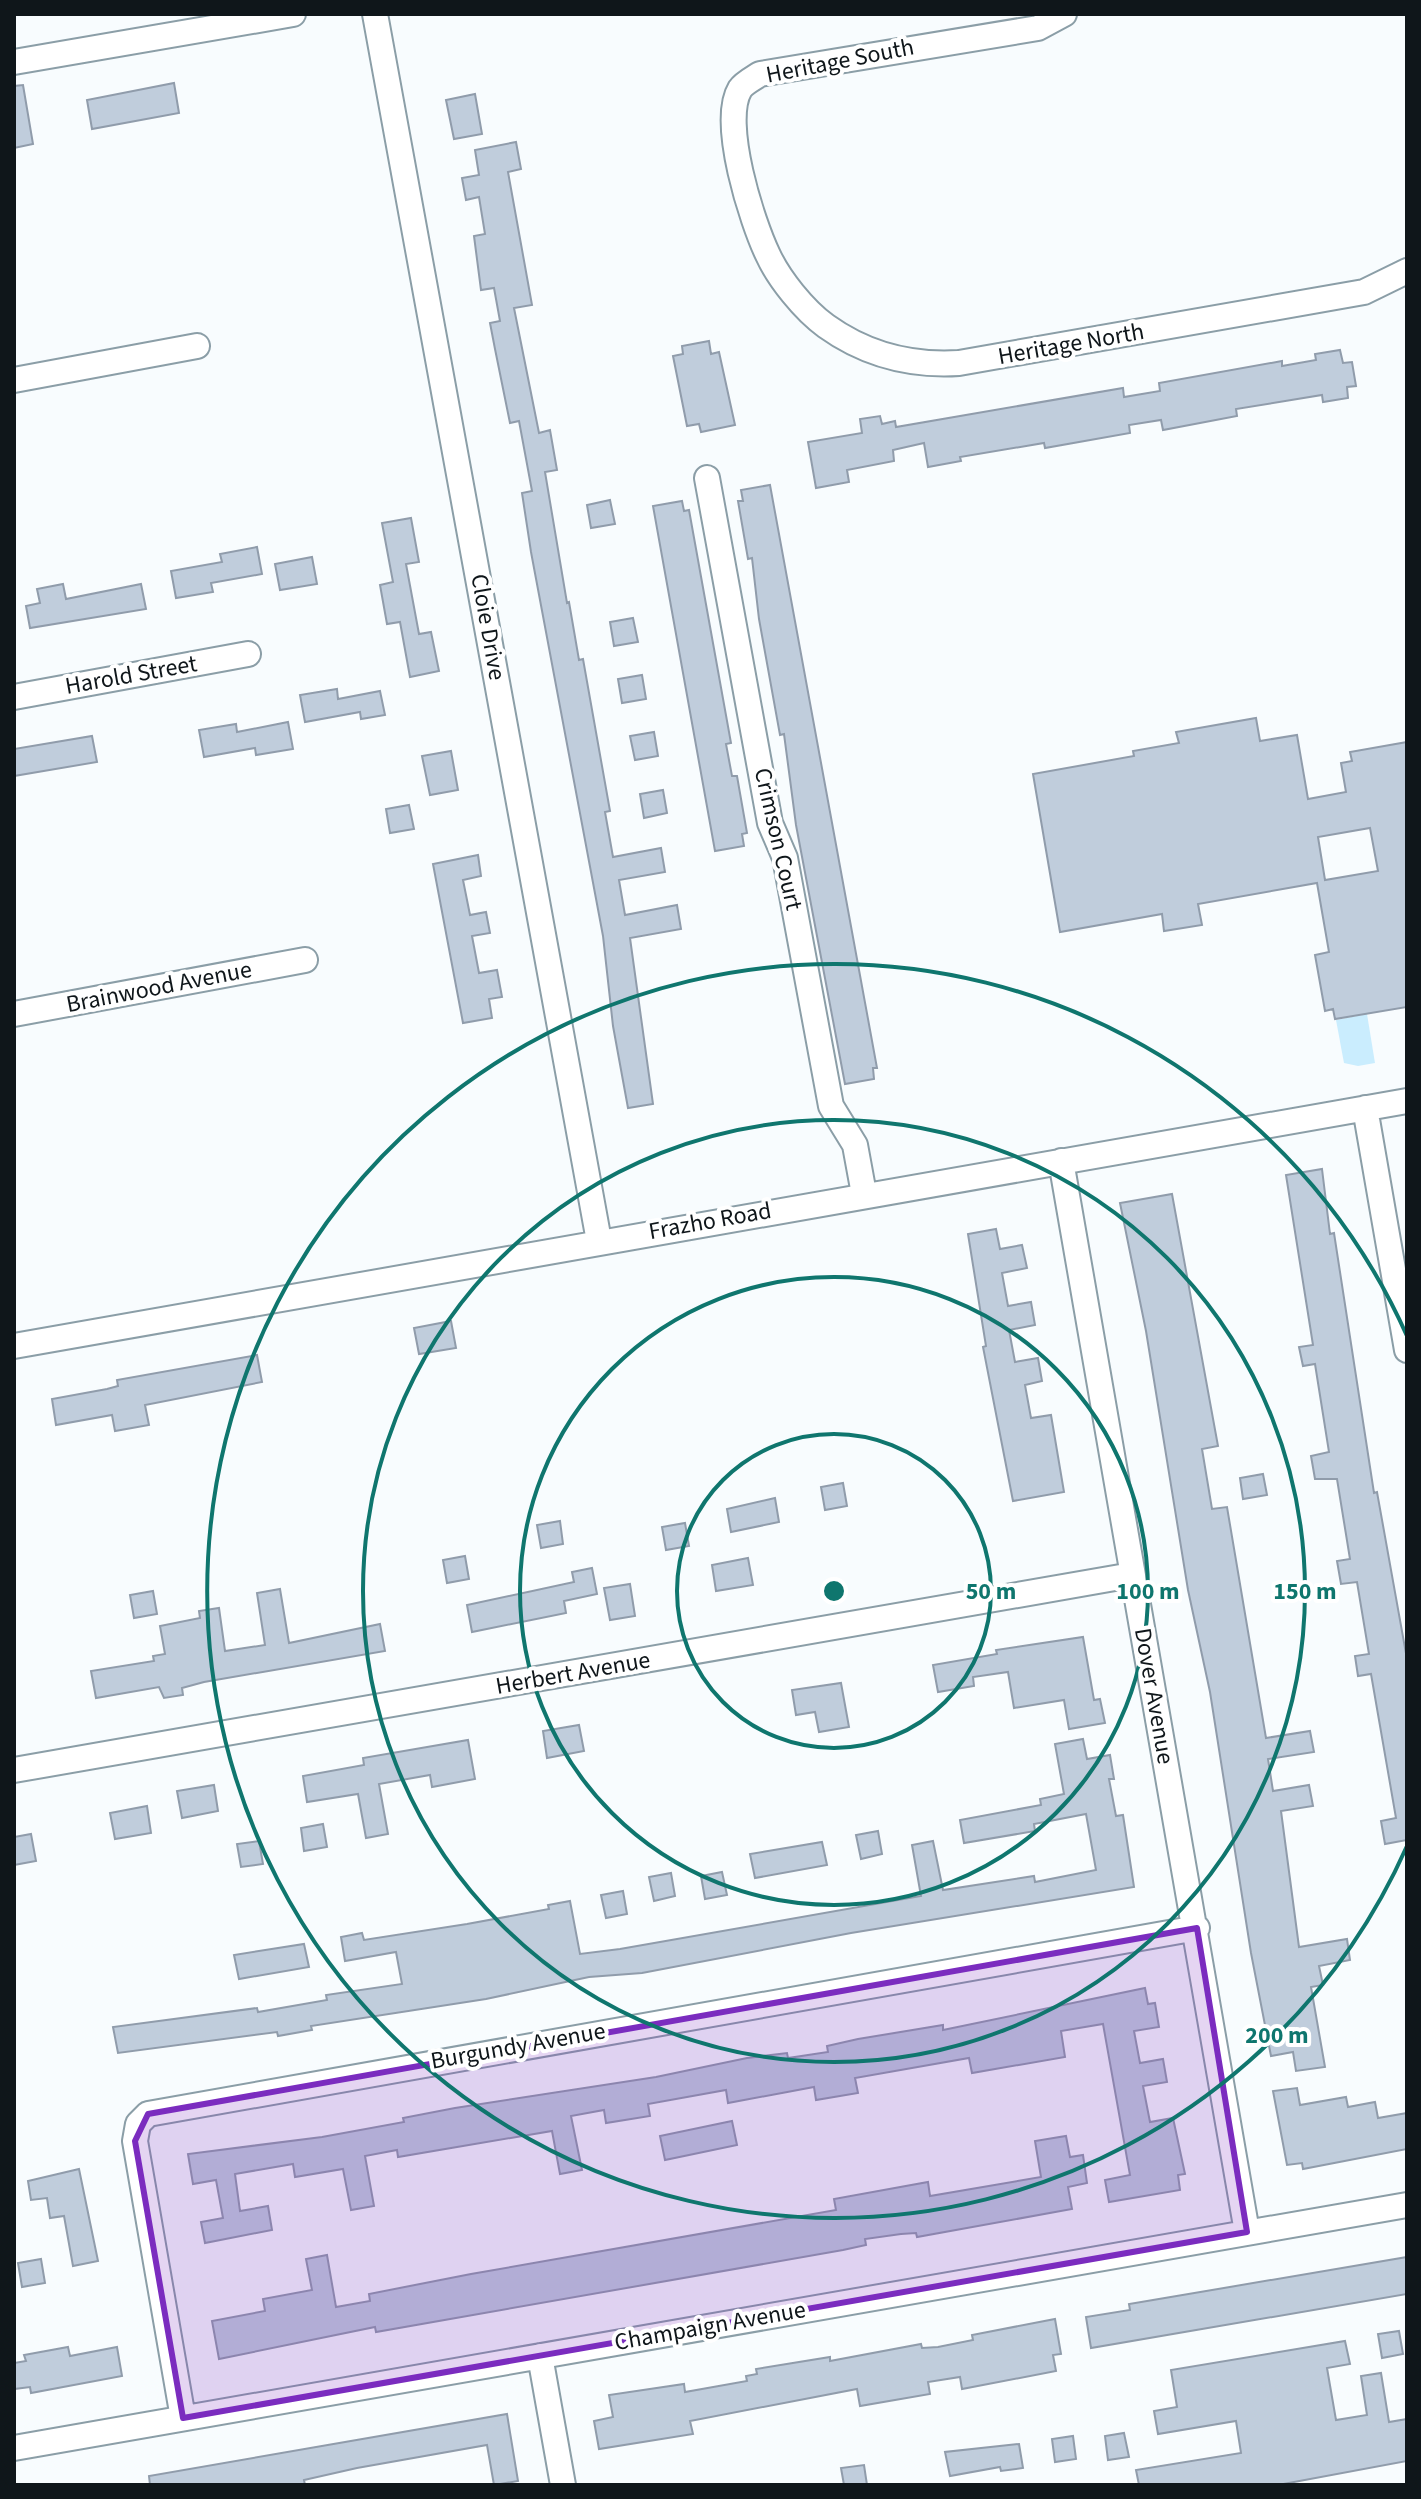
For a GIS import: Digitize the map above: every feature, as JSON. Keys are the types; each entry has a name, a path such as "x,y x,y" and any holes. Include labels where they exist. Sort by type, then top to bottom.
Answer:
{"street":[{"path":"14,62 293,14"},
{"name":"Cloie Drive","path":"375,14 599,1241"},
{"name":"Heritage South","path":"768,256 739,170 734,110 741,88 760,74 1038,28 1064,14"},
{"name":"Heritage North","path":"768,256 809,312 827,327 887,356 937,364 972,361 1364,292 1407,271"},
{"path":"14,380 197,346"},
{"name":"Crimson Court","path":"707,478 770,823 785,858 831,1106 855,1145 864,1194"},
{"name":"Harold Street","path":"14,697 248,654"},
{"name":"Brainwood Avenue","path":"14,1014 305,960"},
{"name":"Frazho Road","path":"14,1346 864,1194 1407,1101"},
{"path":"1365,1108 1407,1350"},
{"name":"Dover Avenue","path":"1061,1161 1197,1928 1247,2232"},
{"name":"Herbert Avenue","path":"14,1770 1132,1575"},
{"name":"Burgundy Avenue","path":"183,2418 135,2141 138,2124 148,2114 1197,1928"},
{"name":"Champaign Avenue","path":"14,2448 1407,2205"},
{"path":"540,2356 563,2485"}],"highlighted area":[{"path":"1197,1928 1247,2232 183,2418 135,2141 148,2114"}],"shaded area":[{"path":"1367,1014 1375,1063 1358,1066 1344,1063 1336,1020"}],"building":[{"path":"174,83 179,113 92,129 87,100"},
{"path":"23,85 33,144 14,148 14,86"},
{"path":"475,94 482,134 454,139 446,100"},
{"path":"516,142 521,169 508,172 532,305 514,308 539,433 550,430 557,470 545,472 567,603 579,660 583,659 610,811 605,812 613,857 661,848 665,872 619,880 625,915 677,905 681,929 630,938 653,1104 628,1108 613,1026 603,936 531,552 522,493 532,491 519,421 510,423 490,323 500,321 494,288 481,290 474,236 485,234 479,197 466,200 462,178 479,175 475,150"},
{"path":"709,341 711,354 719,352 735,425 701,432 699,424 687,426 673,356 683,354 682,346"},
{"path":"1340,350 1343,363 1352,362 1356,386 1347,387 1348,398 1323,402 1322,395 1236,409 1237,416 1163,430 1161,420 1129,425 1130,433 1045,448 1044,443 960,457 961,461 928,467 924,443 893,450 894,461 847,470 849,482 816,488 808,442 862,433 860,419 880,416 882,424 895,421 896,427 1123,388 1124,397 1160,391 1159,383 1282,361 1282,366 1316,360 1315,354"},
{"path":"770,485 877,1068 873,1068 874,1079 845,1084 796,825 784,734 780,735 759,619 752,558 748,559 738,501 743,501 741,490"},
{"path":"610,500 615,524 591,528 587,505"},
{"path":"682,501 684,511 689,510 731,743 726,744 732,776 737,776 747,833 742,834 744,846 715,851 653,506"},
{"path":"411,518 419,562 406,564 419,634 431,632 439,671 410,677 400,622 387,624 380,585 393,582 382,523"},
{"path":"257,547 262,574 211,583 213,592 176,598 171,571 222,562 220,554"},
{"path":"312,557 317,584 280,590 275,564"},
{"path":"63,584 66,599 141,584 146,609 30,628 26,606 40,603 37,589"},
{"path":"633,618 638,642 614,646 610,622"},
{"path":"642,675 646,699 622,703 618,679"},
{"path":"337,689 338,699 380,691 385,715 361,719 360,712 305,722 300,695"},
{"path":"1256,718 1260,741 1297,735 1308,799 1346,792 1341,763 1352,761 1350,752 1407,742 1407,1007 1335,1019 1333,1009 1325,1011 1315,955 1329,952 1317,883 1198,904 1202,925 1164,931 1162,914 1060,932 1033,774 1134,756 1133,751 1179,743 1176,732","holes":["1370,828 1378,871 1325,880 1318,837"]},
{"path":"288,722 293,749 256,755 255,748 204,757 199,730 236,724 237,732"},
{"path":"654,732 658,756 635,760 630,736"},
{"path":"92,736 97,762 14,776 14,749"},
{"path":"451,751 458,790 430,795 422,756"},
{"path":"663,790 667,813 644,818 640,794"},
{"path":"409,805 414,829 390,833 386,809"},
{"path":"478,855 481,876 463,880 470,915 486,912 490,933 472,936 479,973 497,970 502,997 489,999 492,1018 463,1023 433,864"},
{"path":"1322,1169 1330,1234 1334,1233 1374,1493 1377,1492 1407,1659 1407,1840 1385,1844 1381,1821 1396,1818 1371,1674 1358,1676 1355,1656 1369,1654 1357,1582 1341,1584 1337,1561 1350,1559 1337,1479 1315,1479 1311,1456 1329,1452 1315,1364 1303,1366 1299,1347 1313,1345 1286,1175"},
{"path":"1172,1194 1218,1446 1202,1449 1212,1509 1227,1507 1266,1738 1310,1731 1314,1752 1268,1759 1273,1791 1309,1785 1313,1806 1281,1811 1299,1947 1347,1939 1350,1960 1319,1966 1323,1985 1311,1987 1325,2067 1296,2071 1293,2052 1271,2056 1251,1953 1210,1692 1188,1590 1146,1331 1120,1203"},
{"path":"996,1229 1000,1249 1022,1245 1027,1268 1002,1273 1008,1306 1031,1302 1035,1325 1009,1330 1015,1362 1038,1358 1042,1381 1025,1385 1031,1418 1051,1415 1064,1492 1013,1501 983,1347 986,1346 968,1234"},
{"path":"451,1321 456,1348 419,1354 414,1328"},
{"path":"257,1355 262,1382 145,1405 149,1425 115,1431 112,1415 56,1425 52,1399 118,1386 117,1380"},
{"path":"1263,1474 1267,1495 1243,1499 1240,1478"},
{"path":"843,1483 847,1506 825,1510 821,1487"},
{"path":"775,1498 779,1522 731,1532 727,1509"},
{"path":"560,1521 563,1544 541,1548 537,1525"},
{"path":"685,1523 689,1546 666,1550 662,1527"},
{"path":"465,1556 469,1579 447,1583 443,1560"},
{"path":"748,1558 753,1585 716,1591 712,1565"},
{"path":"592,1568 597,1594 564,1601 566,1613 472,1632 467,1605 574,1582 572,1572"},
{"path":"630,1584 635,1616 610,1620 604,1588"},
{"path":"280,1589 289,1643 380,1624 385,1651 204,1682 182,1688 183,1695 164,1698 159,1687 96,1698 91,1671 154,1661 153,1656 165,1654 160,1626 200,1618 199,1611 219,1608 225,1651 265,1645 257,1593"},
{"path":"153,1591 157,1614 134,1618 130,1595"},
{"path":"1083,1637 1094,1700 1100,1699 1105,1723 1069,1729 1064,1700 1014,1708 1008,1672 973,1677 974,1686 938,1692 933,1665 997,1654 996,1650"},
{"path":"841,1683 849,1727 819,1732 815,1712 796,1715 792,1690"},
{"path":"579,1725 584,1751 547,1758 543,1731"},
{"path":"1083,1739 1087,1759 1110,1755 1114,1779 1109,1779 1116,1816 1123,1815 1134,1887 851,1933 642,1973 589,1977 486,1999 311,2026 312,2030 278,2036 277,2032 118,2053 113,2027 257,2008 258,2012 327,2000 326,1995 402,1984 396,1952 345,1961 341,1937 362,1933 364,1940 549,1909 548,1905 570,1901 580,1954 620,1949 921,1896 912,1845 933,1841 943,1890 1034,1876 1035,1882 1096,1870 1086,1814 1034,1824 1035,1831 964,1843 960,1820 1041,1805 1040,1799 1064,1794 1055,1744"},
{"path":"468,1740 475,1779 432,1787 430,1775 379,1784 388,1834 366,1838 358,1794 307,1802 303,1776 364,1765 363,1758"},
{"path":"214,1785 218,1811 182,1818 177,1791"},
{"path":"147,1806 151,1833 115,1839 110,1813"},
{"path":"323,1824 327,1847 304,1851 301,1828"},
{"path":"878,1831 882,1854 861,1859 856,1835"},
{"path":"31,1834 36,1861 14,1865 14,1837"},
{"path":"259,1841 263,1864 241,1867 237,1844"},
{"path":"822,1842 827,1865 755,1878 750,1854"},
{"path":"722,1872 727,1895 705,1899 701,1876"},
{"path":"671,1873 675,1896 654,1901 649,1877"},
{"path":"623,1891 627,1914 606,1918 601,1895"},
{"path":"304,1944 309,1967 239,1979 234,1955"},
{"path":"1145,1988 1148,2004 1155,2003 1159,2027 1134,2031 1140,2063 1163,2059 1167,2082 1143,2086 1150,2122 1173,2118 1185,2174 1178,2175 1180,2190 1109,2202 1105,2180 1130,2175 1103,2024 1061,2031 1065,2057 972,2073 969,2058 855,2078 858,2093 816,2100 814,2087 728,2103 726,2090 648,2104 650,2116 606,2123 604,2110 571,2116 582,2170 560,2174 552,2131 398,2157 397,2150 365,2156 374,2206 351,2210 343,2169 295,2177 293,2164 235,2174 240,2211 268,2206 272,2230 205,2243 201,2222 223,2218 216,2180 193,2184 188,2154 322,2137 404,2122 403,2118 455,2108 656,2077 747,2058 787,2053 788,2058 828,2052 827,2046 858,2039 943,2025 943,2030"},
{"path":"1297,2088 1300,2105 1346,2097 1348,2107 1375,2102 1378,2118 1407,2113 1407,2149 1303,2169 1302,2163 1287,2165 1273,2091"},
{"path":"732,2121 737,2145 665,2160 660,2136"},
{"path":"1066,2136 1070,2157 1083,2155 1087,2183 1068,2187 1072,2209 917,2237 916,2233 865,2239 866,2245 843,2250 376,2332 375,2327 219,2359 212,2321 265,2311 263,2299 312,2290 306,2259 327,2255 336,2307 370,2301 369,2294 471,2274 836,2210 834,2199 928,2182 930,2196 1041,2177 1035,2141"},
{"path":"79,2169 98,2261 73,2266 64,2216 50,2218 47,2198 31,2200 28,2181"},
{"path":"1407,2257 1407,2294 1091,2348 1086,2317 1130,2310 1129,2304"},
{"path":"41,2259 45,2283 22,2287 18,2263"},
{"path":"1055,2319 1061,2354 1053,2355 1056,2371 962,2389 960,2377 928,2382 930,2394 860,2406 857,2389 690,2421 693,2434 599,2449 594,2421 613,2417 609,2395 684,2384 685,2392 747,2381 746,2376 757,2374 756,2369 830,2357 830,2361 921,2344 922,2348 938,2347 973,2340 972,2335"},
{"path":"1399,2331 1403,2354 1382,2358 1378,2334"},
{"path":"1345,2341 1350,2364 1327,2368 1336,2420 1367,2415 1361,2376 1381,2373 1389,2422 1407,2419 1407,2461 1278,2485 1139,2485 1136,2470 1241,2453 1236,2421 1158,2434 1154,2411 1177,2407 1171,2370"},
{"path":"68,2347 70,2356 117,2347 122,2376 31,2393 30,2387 14,2389 14,2363 26,2361 24,2355"},
{"path":"507,2414 518,2481 494,2485 487,2445 357,2468 304,2480 305,2485 150,2485 149,2476"},
{"path":"1124,2433 1129,2457 1108,2460 1105,2436"},
{"path":"1073,2436 1076,2459 1055,2462 1052,2439"},
{"path":"1019,2444 1023,2468 1001,2471 1000,2467 950,2476 945,2452"},
{"path":"864,2465 867,2485 844,2485 841,2468"}]}
